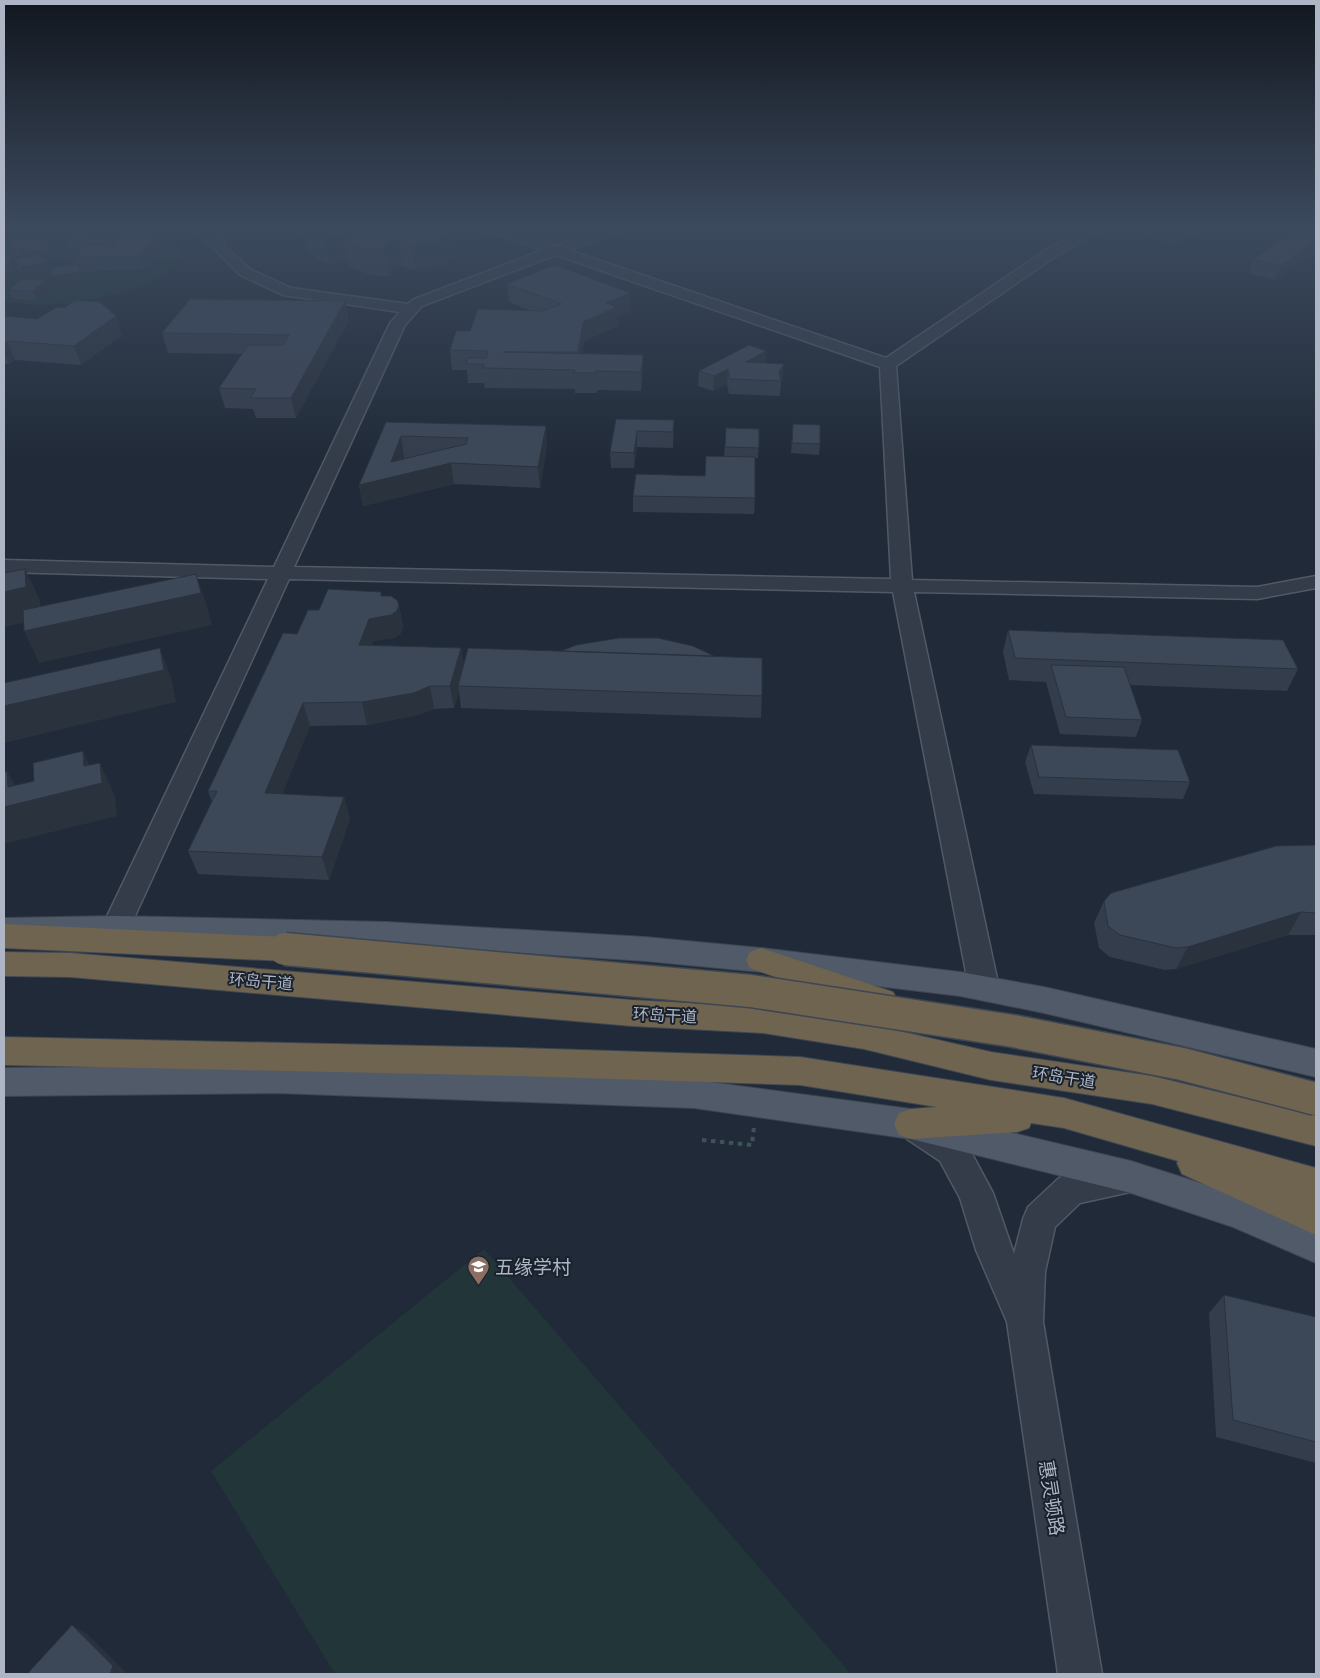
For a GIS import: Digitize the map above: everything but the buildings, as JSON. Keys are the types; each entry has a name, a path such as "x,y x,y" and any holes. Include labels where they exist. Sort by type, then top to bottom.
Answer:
{"highway":[{"path":"4,936 285,949 751,991 1023,1033 1182,1064 1316,1099"},
{"path":"760,960 1152,1090"},
{"name":"环岛干道","path":"4,964 70,965 632,1013 763,1020 864,1036 991,1066 1152,1090 1316,1131"},
{"path":"4,1051 510,1062 800,1071 1064,1113 1316,1184"},
{"path":"911,1124 1064,1113"},
{"path":"1108,1125 1316,1218"}],"main road":[{"path":"4,929 116,928 386,933 645,949 760,960 984,988 1044,1000 1316,1063"},
{"path":"4,1082 277,1079 694,1094 911,1124 1130,1177 1238,1212 1316,1245"}],"street":[{"path":"392,306 412,309"},
{"path":"116,928 398,323 415,306"},
{"path":"717,306 888,364"},
{"path":"888,364 973,306"},
{"path":"888,364 902,585 984,988"},
{"path":"4,566 1257,593 1316,582"},
{"path":"911,1124 952,1150 976,1193 994,1250 1025,1322"},
{"path":"1025,1322 1028,1272 1040,1219 1071,1189 1130,1177"},
{"name":"惠灵顿路","path":"1025,1322 1080,1674"}],"path":[{"path":"702,1140 752,1145 755,1102"}],"green space":[{"path":"484,1249 851,1674 335,1674 211,1471"}],"place":[{"name":"五缘学村","path":"479,1286"}]}
